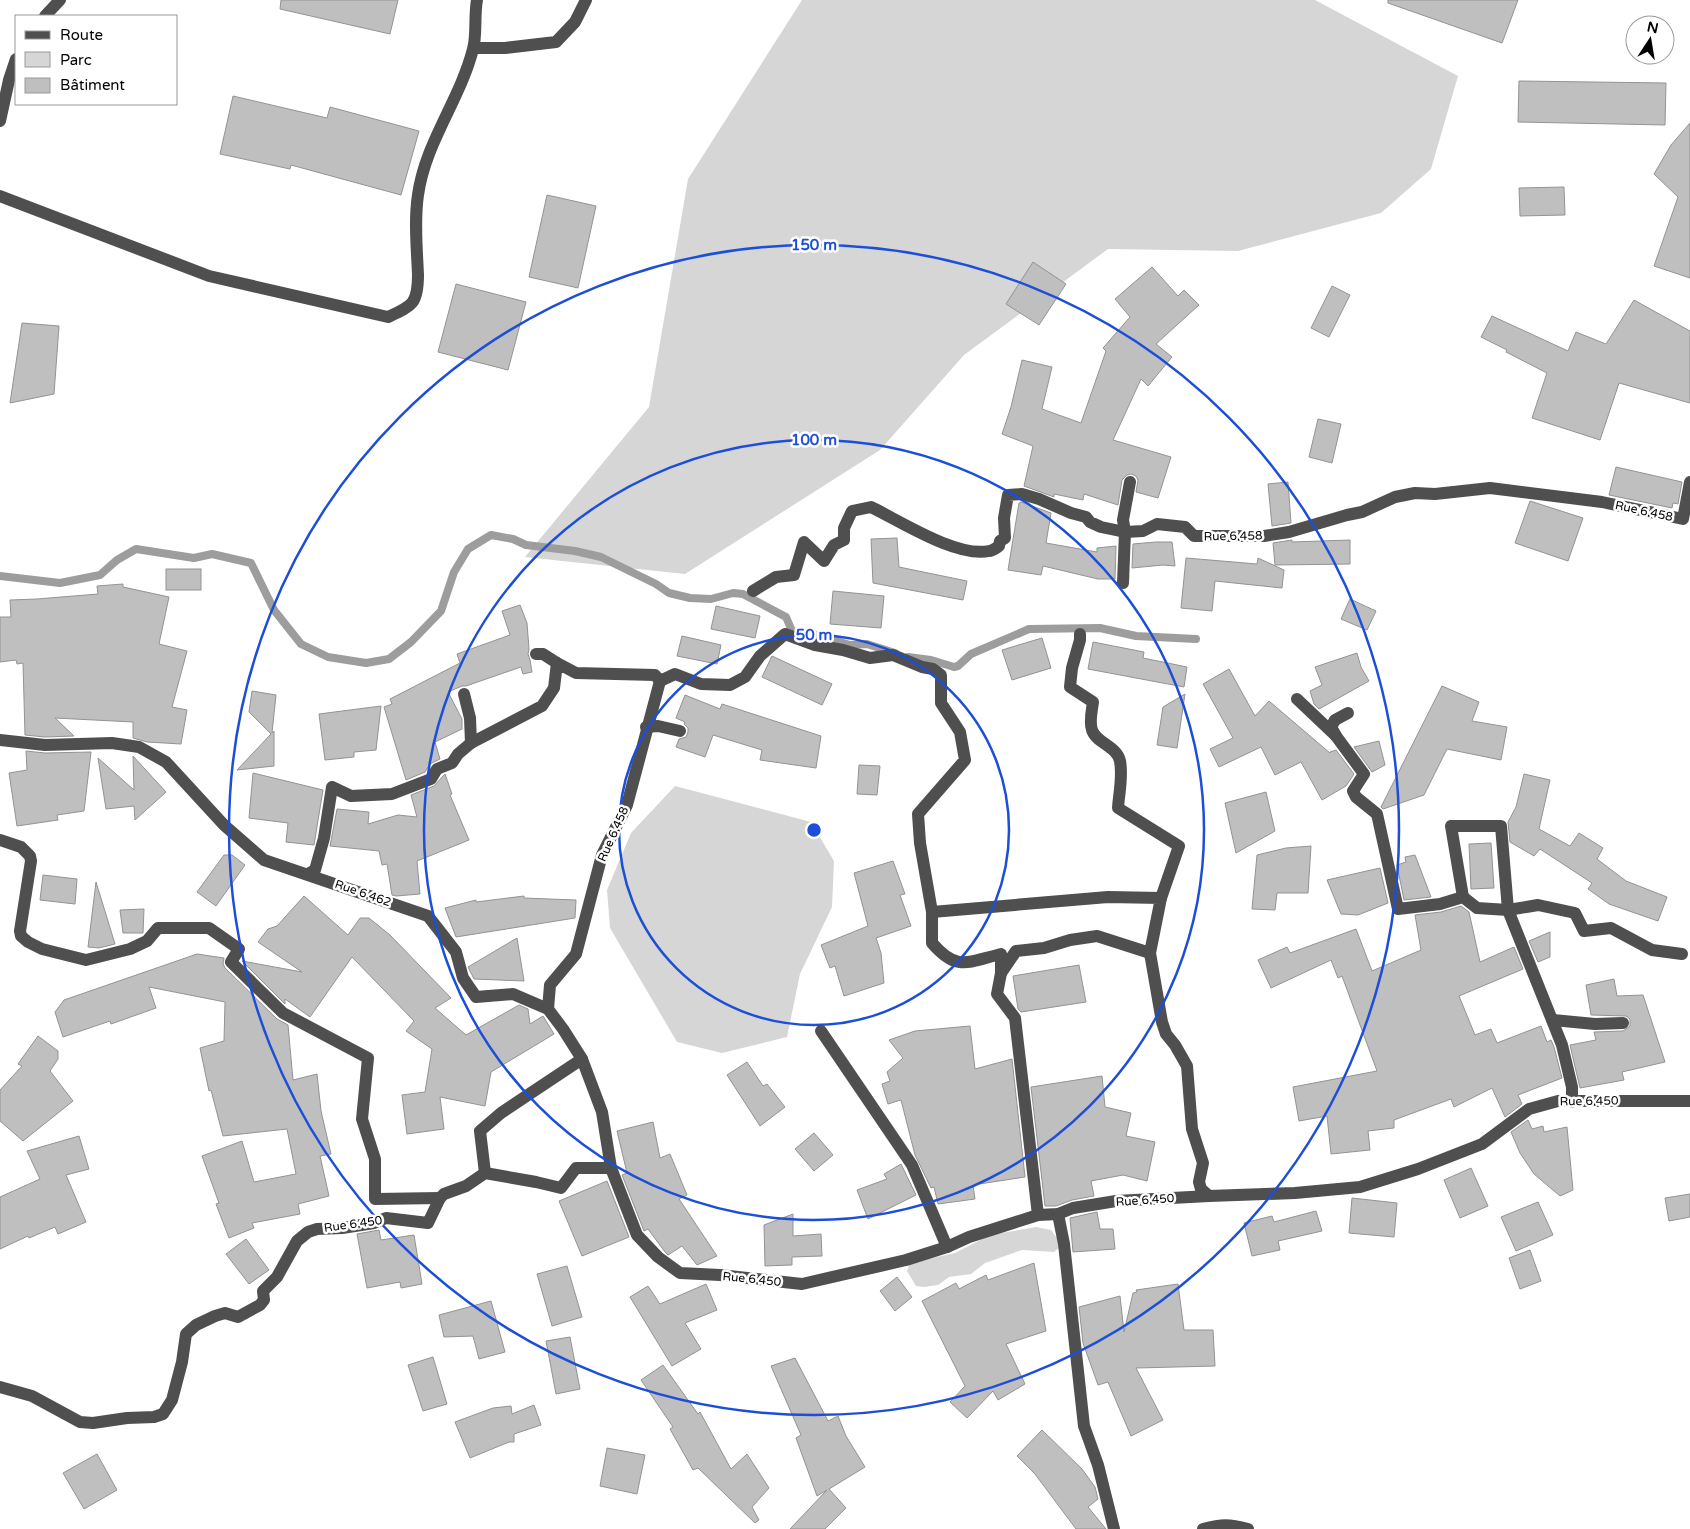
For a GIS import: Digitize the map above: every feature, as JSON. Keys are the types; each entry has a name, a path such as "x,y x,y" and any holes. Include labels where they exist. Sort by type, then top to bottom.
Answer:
{"street":[{"path":"47,15 60,0"},
{"path":"0,196 209,276 388,316 409,307 415,299 418,282 418,196 423,171 462,82 474,48 474,13 477,0"},
{"path":"474,48 505,48 556,42 575,22 586,0"},
{"path":"0,121 15,62"},
{"path":"1123,584 1123,520 1130,482"},
{"name":"Rue 6.458","path":"753,591 776,578 794,575 804,542 824,561 834,545 844,540 844,528 852,511 871,507 940,542 973,552 990,551 999,546 1000,541 1005,538 1004,518 1008,495 1022,494 1039,499 1071,513 1086,517 1090,522 1101,527 1124,532 1143,531 1157,524 1185,526 1194,536 1264,536 1290,532 1362,512 1395,497 1415,493 1435,494 1490,488 1602,502 1683,519 1690,482"},
{"path":"536,654 543,654 576,673 655,676 660,681 675,674 701,684 730,685 746,677 760,656 785,634 815,645 843,650 870,658 893,655 932,669 941,675 941,703 960,732 965,760 918,814 920,843 932,912 932,943 942,955 950,960 962,963 1001,954 1001,973 996,994 1016,1018 1038,1215"},
{"path":"1080,634 1072,668 1070,687 1093,702 1092,732 1109,746 1120,760 1121,781 1118,808 1179,846 1161,898 1150,953 1162,1022 1166,1034 1187,1066 1192,1130 1203,1163 1199,1182 1201,1190 1209,1196"},
{"path":"308,874 315,870 319,858 332,787 351,796 392,794 431,780 437,769 452,763 458,754 471,743 542,706 554,688 557,663"},
{"name":"Rue 6.458","path":"548,1009 550,985 576,954 602,855 627,805 646,727 660,681"},
{"path":"464,694 470,718 471,743"},
{"path":"1297,699 1336,736"},
{"path":"1348,713 1334,720 1331,727 1364,774 1353,791 1356,797 1377,814 1398,909 1440,904 1463,898"},
{"path":"646,727 658,726 680,731"},
{"name":"Rue 6.462","path":"0,740 45,745 112,743 139,746 166,762 224,825 264,860 428,916 456,952 463,978 476,997 513,994 548,1009"},
{"path":"1572,1102 1572,1087 1562,1045 1508,910 1501,826 1451,826 1463,898 1477,908 1508,910 1538,905 1575,913 1584,931 1611,928 1652,950 1682,954"},
{"path":"0,840 21,847 30,856 31,862 20,931 21,936 28,942 42,949 86,960 130,949 147,941 158,928 209,928 238,949 231,962 283,1013 368,1058 362,1119 375,1159 375,1199 440,1198 444,1194 466,1186 485,1173 562,1188 576,1168 611,1168 602,1112 582,1059 548,1009"},
{"path":"932,912 1108,897 1161,898"},
{"path":"1001,973 1016,951 1044,948 1070,940 1097,936 1150,953"},
{"path":"1553,1020 1595,1024 1623,1023"},
{"path":"821,1031 912,1164 947,1247"},
{"path":"485,1173 480,1131 501,1113 582,1059"},
{"name":"Rue 6.450","path":"611,1168 637,1235 658,1257 680,1273 720,1275 802,1284 906,1260 1038,1215 1058,1214 1073,1208 1116,1201 1294,1194 1360,1187 1418,1169 1482,1144 1529,1109 1558,1101 1690,1101"},
{"name":"Rue 6.450","path":"0,1387 32,1396 80,1422 93,1423 127,1418 154,1417 163,1414 172,1400 178,1384 186,1334 196,1325 215,1316 225,1313 238,1317 260,1305 264,1300 263,1291 277,1277 297,1241 308,1232 318,1229 342,1228 374,1223 386,1218 428,1223 440,1198"},
{"path":"1058,1214 1064,1244 1084,1426 1098,1466 1114,1529"},
{"path":"1203,1529 1221,1524 1231,1524 1248,1529"}],"green space":[{"path":"802,0 1315,0 1458,76 1431,169 1381,213 1238,251 1108,249 964,355 880,450 685,574 525,557 649,407 688,179"},
{"path":"675,786 811,822 834,861 832,907 800,974 787,1037 722,1053 677,1042 610,928 607,890 631,833"},
{"path":"1036,1227 1051,1230 1057,1238 1059,1248 1054,1252 1022,1250 985,1263 971,1274 949,1277 938,1285 916,1286 907,1271 910,1263 955,1253 990,1235"}],"building":[{"path":"281,0 398,0 390,34 280,9"},
{"path":"1388,0 1518,0 1502,43 1388,3"},
{"path":"1519,81 1666,83 1665,125 1518,122"},
{"path":"233,96 327,118 330,107 419,131 401,195 291,165 290,169 220,154"},
{"path":"1690,123 1690,278 1654,266 1678,197 1654,174 1671,145"},
{"path":"1564,187 1565,215 1520,216 1519,188"},
{"path":"547,195 596,206 578,288 529,277"},
{"path":"1033,262 1066,284 1039,325 1006,304"},
{"path":"1152,267 1178,296 1184,290 1199,305 1156,344 1172,357 1148,386 1141,379 1113,440 1171,457 1158,498 1136,492 1138,480 1136,476 1131,474 1122,480 1118,505 1084,494 1083,500 1054,494 1054,497 1024,486 1033,446 1002,434 1011,407 1022,360 1052,367 1042,409 1081,423 1106,351 1103,348 1130,317 1115,299"},
{"path":"456,284 526,302 508,370 438,352"},
{"path":"1332,286 1350,295 1329,337 1311,328"},
{"path":"1634,300 1690,331 1690,403 1619,383 1600,440 1532,418 1547,373 1481,337 1492,316 1568,351 1576,332 1606,344"},
{"path":"22,323 59,326 54,394 10,403"},
{"path":"1318,419 1341,424 1332,463 1309,457"},
{"path":"1616,467 1682,482 1678,504 1673,503 1672,508 1609,495"},
{"path":"1288,482 1291,523 1272,526 1268,484"},
{"path":"1530,501 1583,518 1568,561 1515,543"},
{"path":"1021,502 1051,513 1046,543 1097,552 1097,548 1116,546 1115,579 1098,579 1043,566 1041,575 1008,570 1019,503"},
{"path":"897,538 899,567 967,581 963,600 873,583 871,539"},
{"path":"1292,540 1292,542 1350,540 1350,564 1275,565 1273,543"},
{"path":"1172,542 1175,566 1163,565 1132,568 1133,544"},
{"path":"1186,558 1257,564 1258,558 1284,570 1282,588 1215,581 1212,611 1181,608"},
{"path":"166,569 201,569 201,590 166,590"},
{"path":"123,584 123,587 169,597 159,644 187,651 172,707 187,710 181,744 147,742 133,738 133,722 55,718 74,736 45,737 25,735 23,663 17,664 16,660 0,662 0,617 11,617 10,600 98,594 97,586"},
{"path":"833,591 884,596 881,628 830,624"},
{"path":"1350,599 1376,611 1367,630 1341,619"},
{"path":"520,605 527,623 528,654 532,672 523,674 521,667 448,692 462,719 462,729 435,742 440,759 430,764 425,772 406,780 384,707 392,704 390,699 460,663 457,654 510,635 502,611"},
{"path":"716,606 760,616 755,638 711,629"},
{"path":"682,636 721,645 717,664 677,656"},
{"path":"1042,638 1051,668 1012,680 1002,650"},
{"path":"1093,642 1144,652 1143,658 1187,667 1184,687 1088,669"},
{"path":"1357,653 1361,667 1369,681 1319,709 1314,704 1310,691 1322,685 1315,667"},
{"path":"772,656 832,684 822,705 762,677"},
{"path":"1229,669 1255,716 1269,701 1330,753 1336,750 1354,774 1346,786 1322,800 1301,762 1275,775 1261,747 1219,767 1210,749 1233,738 1203,684"},
{"path":"1442,686 1479,702 1472,721 1507,727 1501,760 1447,749 1424,795 1383,809 1381,807"},
{"path":"252,691 276,695 272,733 274,731 274,766 237,770 271,734 249,712"},
{"path":"1185,694 1177,748 1157,745 1163,707"},
{"path":"685,695 720,709 722,704 821,736 816,768 760,760 762,750 713,735 705,757 676,747 679,739 686,737 688,732 688,728 684,724 685,722 676,718"},
{"path":"381,706 376,750 354,752 354,757 325,760 319,714"},
{"path":"1379,741 1385,765 1372,772 1354,747"},
{"path":"26,751 45,753 91,752 84,811 57,815 58,820 17,826 9,773 27,770"},
{"path":"133,756 166,792 135,820 134,806 106,809 98,758 134,790"},
{"path":"859,765 880,766 877,795 857,794"},
{"path":"253,773 323,790 314,845 286,842 288,823 249,818"},
{"path":"445,774 452,794 450,795 469,840 417,861 420,894 392,895 387,864 382,865 379,851 330,846 337,809 369,812 368,824 398,815 417,817 411,795 434,786"},
{"path":"1524,774 1550,780 1539,829 1570,846 1579,833 1603,848 1597,859 1626,881 1667,897 1658,921 1609,904 1588,889 1592,883 1540,849 1534,856 1510,842 1508,822 1516,807"},
{"path":"1266,792 1275,831 1236,853 1225,803"},
{"path":"1491,843 1494,888 1471,889 1469,844"},
{"path":"1311,846 1308,893 1277,893 1275,910 1252,909 1257,855 1286,848"},
{"path":"224,855 232,855 245,865 216,906 197,892"},
{"path":"1415,855 1431,897 1404,900 1397,865 1406,862 1405,857"},
{"path":"893,861 905,894 900,895 911,926 876,938 881,953 884,983 844,996 835,966 830,968 821,945 868,926 854,873"},
{"path":"1380,868 1388,903 1358,915 1341,914 1327,880"},
{"path":"43,875 77,879 75,904 40,900"},
{"path":"96,882 115,944 99,948 88,947"},
{"path":"304,896 348,935 360,918 369,918 390,935 451,998 435,1008 466,1035 519,1005 528,1009 530,1024 543,1016 554,1034 491,1072 485,1106 440,1097 444,1129 407,1134 402,1095 425,1092 432,1049 406,1031 414,1021 352,957 310,1017 285,999 285,1004 242,961 302,972 258,942 268,929 277,926"},
{"path":"524,896 524,898 576,900 575,918 456,937 445,908 476,900 476,902"},
{"path":"1461,906 1469,912 1480,962 1514,947 1523,969 1459,996 1475,1035 1491,1029 1497,1043 1541,1026 1547,1042 1551,1040 1554,1047 1562,1078 1518,1095 1522,1104 1505,1117 1492,1088 1454,1107 1451,1099 1394,1120 1394,1128 1368,1131 1370,1150 1331,1154 1327,1116 1299,1121 1293,1087 1377,1071 1342,976 1338,978 1331,960 1271,988 1258,960 1287,947 1290,953 1356,929 1372,971 1421,950 1415,915 1441,912"},
{"path":"144,909 143,933 123,933 120,910"},
{"path":"1550,932 1550,957 1538,962 1529,941"},
{"path":"517,938 524,981 474,979 468,967"},
{"path":"197,954 224,958 223,964 225,968 277,1019 288,1025 293,1080 317,1074 321,1111 331,1154 320,1156 329,1196 298,1204 300,1214 252,1223 254,1228 229,1238 216,1204 219,1203 202,1156 242,1141 254,1182 296,1174 287,1129 223,1136 211,1090 209,1091 200,1048 224,1041 225,1002 149,987 156,1008 111,1024 110,1021 63,1037 55,1012 64,1000"},
{"path":"1079,965 1086,1002 1021,1012 1018,1009 1013,976"},
{"path":"1614,979 1617,996 1643,995 1665,1062 1622,1072 1624,1080 1580,1088 1570,1045 1596,1040 1594,1032 1623,1031 1630,1026 1630,1019 1626,1016 1591,1015 1586,985"},
{"path":"970,1026 975,1069 1012,1059 1025,1177 973,1185 975,1199 938,1204 934,1187 931,1188 915,1155 901,1100 888,1104 882,1084 890,1081 887,1072 903,1058 889,1040 915,1031"},
{"path":"38,1036 58,1051 58,1059 50,1071 73,1101 23,1141 0,1121 0,1090 22,1066 18,1064"},
{"path":"747,1062 763,1086 767,1084 785,1107 760,1126 727,1075"},
{"path":"1102,1076 1105,1107 1131,1113 1126,1136 1155,1142 1147,1181 1123,1175 1091,1181 1094,1196 1072,1200 1056,1206 1045,1206 1031,1087"},
{"path":"1528,1120 1532,1129 1543,1126 1544,1132 1567,1127 1573,1190 1560,1196 1534,1174 1520,1153 1511,1132"},
{"path":"653,1122 660,1158 670,1154 687,1195 679,1199 717,1256 697,1265 682,1246 668,1255 648,1229 644,1231 622,1175 627,1173 617,1131"},
{"path":"814,1133 833,1155 814,1171 795,1149"},
{"path":"79,1136 89,1169 66,1175 86,1222 58,1234 55,1227 29,1238 28,1236 0,1249 0,1197 40,1179 27,1151"},
{"path":"901,1164 916,1195 868,1219 857,1190 887,1179 884,1174"},
{"path":"1471,1168 1488,1206 1460,1218 1444,1180"},
{"path":"607,1181 629,1237 582,1256 559,1201"},
{"path":"1690,1194 1690,1217 1669,1221 1665,1198"},
{"path":"1352,1198 1397,1203 1394,1237 1349,1233"},
{"path":"1538,1202 1553,1235 1516,1251 1501,1217"},
{"path":"1316,1211 1322,1231 1278,1241 1280,1250 1252,1256 1244,1223 1272,1216 1274,1222"},
{"path":"1097,1212 1100,1229 1113,1229 1115,1249 1073,1252 1070,1218"},
{"path":"793,1214 793,1236 821,1234 822,1256 792,1257 792,1265 765,1266 764,1225"},
{"path":"379,1230 381,1240 414,1235 422,1284 401,1288 400,1282 367,1288 357,1234"},
{"path":"246,1239 269,1270 249,1284 226,1254"},
{"path":"1530,1250 1541,1281 1520,1289 1509,1258"},
{"path":"1034,1263 1046,1331 1006,1344 1025,1384 998,1400 993,1391 967,1418 950,1402 965,1386 922,1301 956,1283 959,1289 986,1275 988,1280"},
{"path":"567,1266 582,1317 552,1326 537,1274"},
{"path":"897,1277 912,1297 895,1311 880,1291"},
{"path":"706,1284 717,1310 685,1323 701,1349 672,1366 630,1297 648,1286 660,1304"},
{"path":"1178,1284 1184,1330 1213,1330 1215,1366 1136,1368 1163,1420 1131,1436 1108,1382 1098,1385 1083,1343 1079,1307 1120,1296 1124,1332 1133,1293 1137,1292 1136,1290"},
{"path":"491,1301 505,1352 479,1359 473,1336 444,1337 439,1315"},
{"path":"570,1337 580,1389 556,1394 546,1341"},
{"path":"433,1357 447,1404 423,1411 408,1365"},
{"path":"795,1358 828,1421 838,1416 846,1436 865,1467 829,1489 846,1508 825,1529 790,1529 827,1490 817,1496 796,1438 801,1435 771,1366"},
{"path":"663,1365 698,1414 700,1412 731,1469 747,1454 769,1488 752,1507 759,1520 755,1523 698,1468 693,1470 670,1429 673,1427 641,1380"},
{"path":"534,1405 541,1425 514,1434 514,1442 509,1442 470,1458 455,1422 493,1408 511,1406 512,1414"},
{"path":"1042,1430 1082,1469 1095,1487 1098,1499 1088,1507 1106,1529 1076,1529 1035,1474 1017,1456"},
{"path":"607,1448 645,1455 637,1494 600,1486"},
{"path":"97,1454 117,1490 84,1509 63,1473"}],"waterway":[{"path":"0,576 60,583 100,575 117,560 136,549 194,558 212,554 251,563 274,610 301,644 328,657 366,663 389,659 411,642 441,611 454,572 468,549 491,535 513,539 526,545 575,551 601,557 656,584 669,593 690,598 711,599 733,593 743,594 786,617 792,631 816,635 850,645 867,644 895,653"},
{"path":"908,657 931,660 954,667 958,666 971,654 1029,629 1100,628 1136,636 1196,639"}]}
